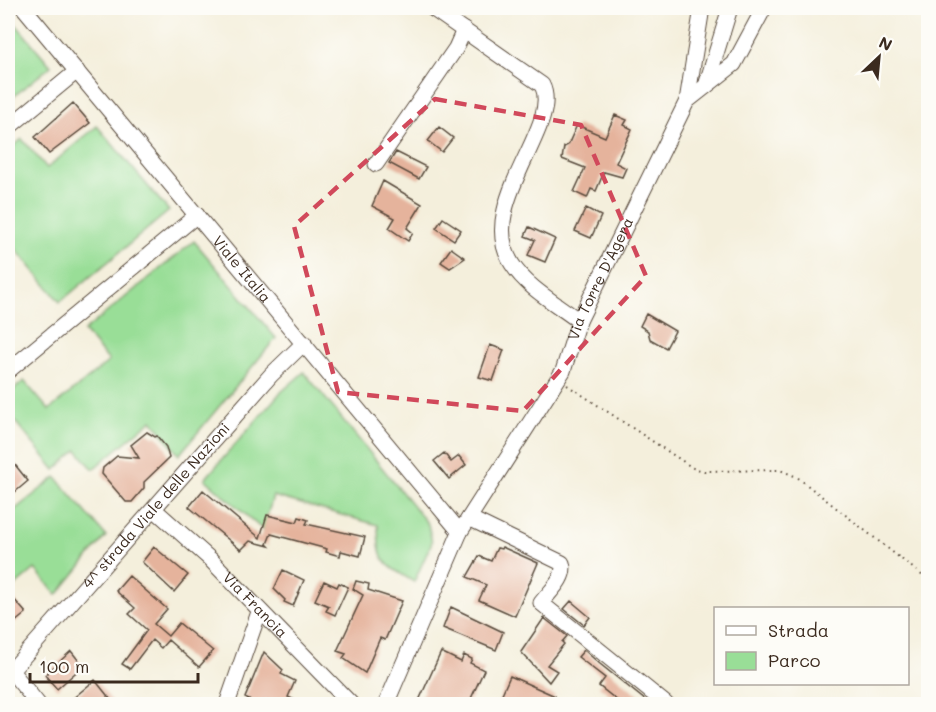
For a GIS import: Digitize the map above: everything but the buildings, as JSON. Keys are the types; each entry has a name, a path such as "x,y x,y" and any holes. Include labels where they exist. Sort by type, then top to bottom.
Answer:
{"street":[{"name":"Viale Italia","path":"24,8 460,532"},
{"path":"432,8 542,85 547,96 544,112 510,193 504,218 504,240 511,264 528,282 579,321"},
{"name":"Via Torre D'Agera","path":"386,705 460,532 558,379 579,321 687,101 702,8"},
{"path":"706,86 730,8"},
{"path":"687,101 734,63 764,8"},
{"path":"376,164 456,48 464,30"},
{"path":"8,128 77,70"},
{"path":"8,370 198,215"},
{"name":"4^ strada Viale delle Nazioni","path":"9,669 155,510 271,375 304,343"},
{"name":"Via Francia","path":"155,510 210,559 351,705"},
{"path":"469,518 562,563 564,569 561,577 541,603 666,705"},
{"path":"227,705 259,612"},
{"path":"9,669 38,705"}],"path":[{"path":"558,379 693,468 704,471 780,470 797,477 928,580"}],"highlighted area":[{"path":"435,99 581,125 646,276 523,411 338,392 294,226"}],"green space":[{"path":"8,15 51,66 8,101"},
{"path":"97,126 169,211 60,302 8,240 8,151 22,139 47,168"},
{"path":"194,241 276,338 179,455 152,420 93,469 77,450 55,470 8,413 8,394 24,381 49,410 109,361 84,331"},
{"path":"304,372 428,524 432,542 414,582 384,561 381,555 378,525 273,496 263,530 205,479 280,393"},
{"path":"56,477 106,536 57,595 35,569 8,592 8,539 14,532 8,525 8,515"}]}
